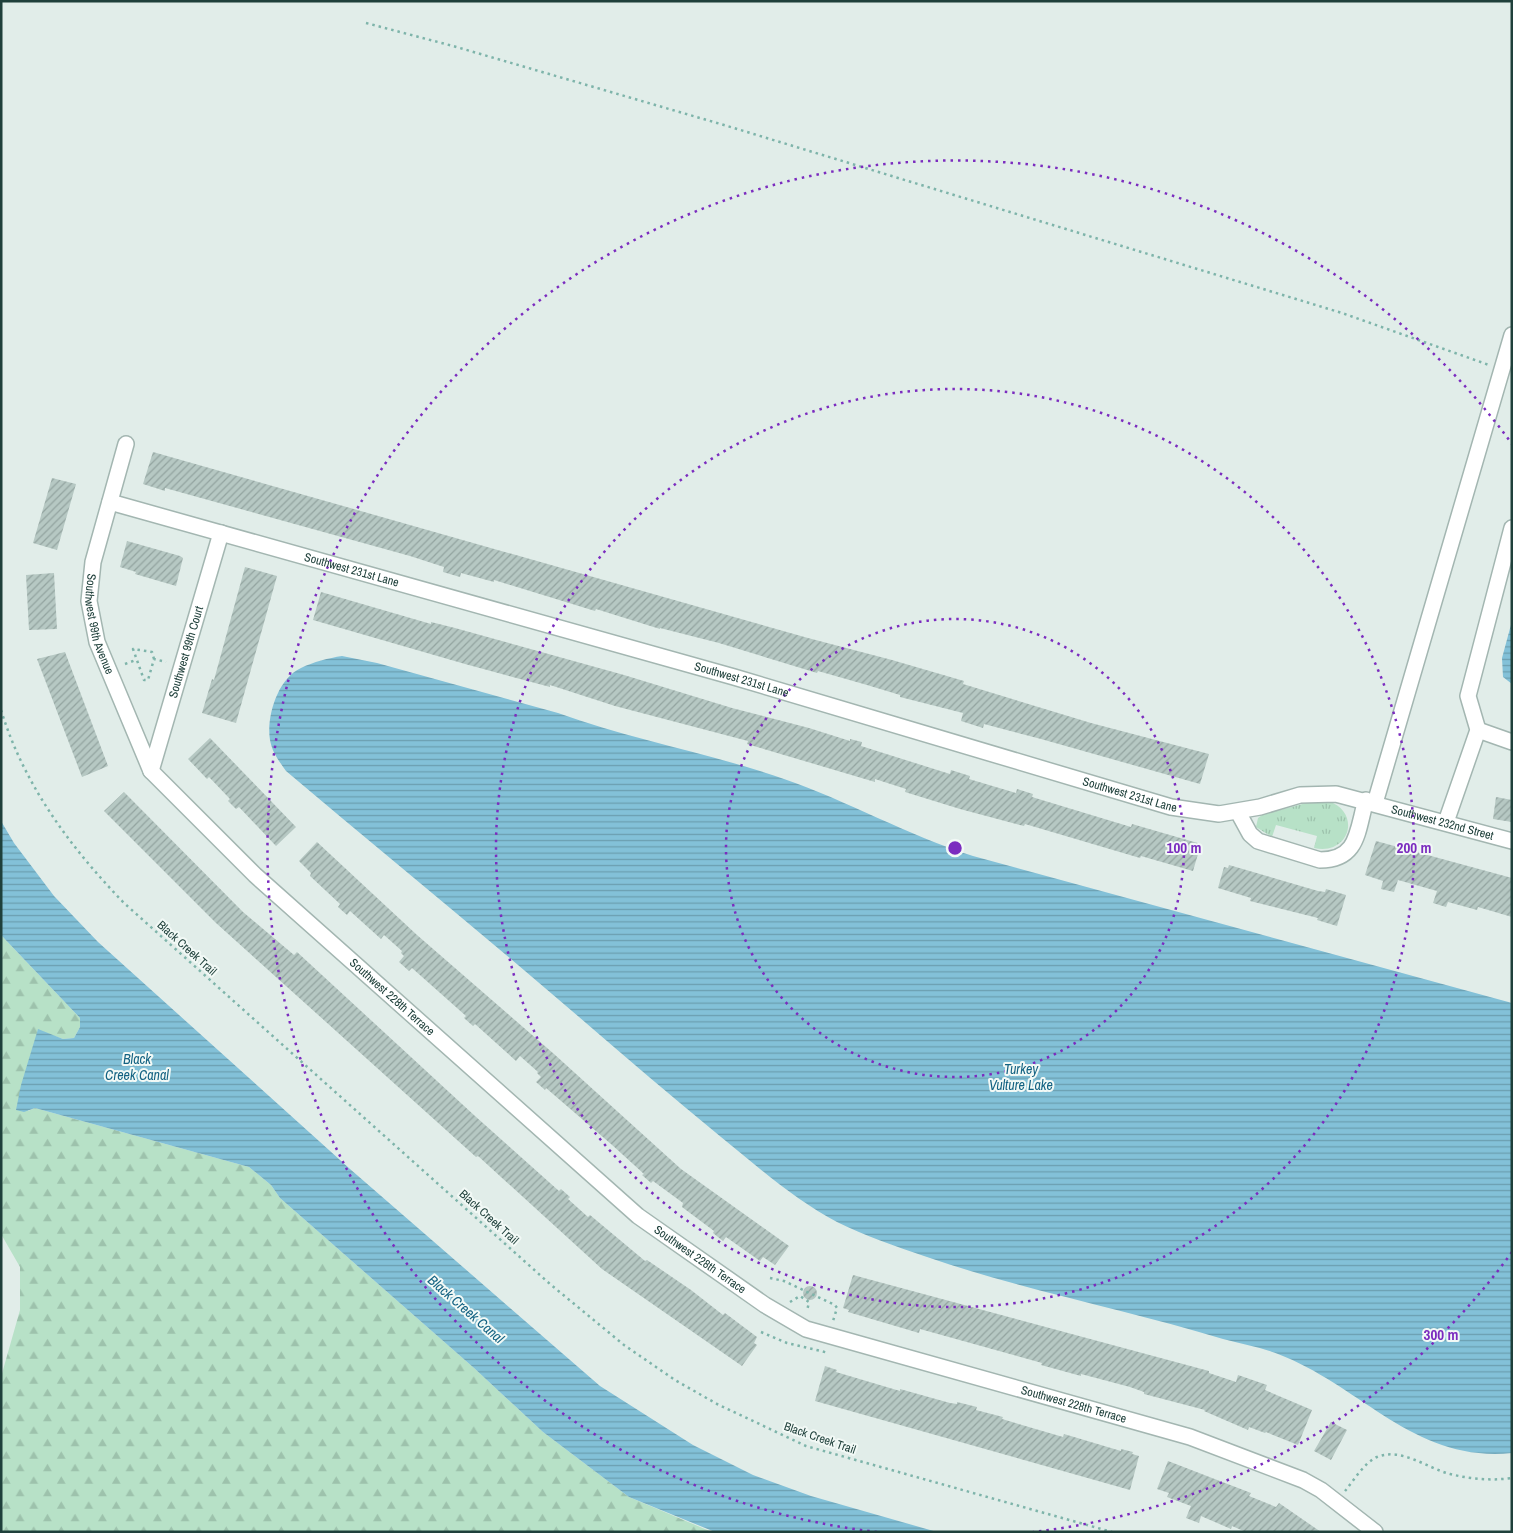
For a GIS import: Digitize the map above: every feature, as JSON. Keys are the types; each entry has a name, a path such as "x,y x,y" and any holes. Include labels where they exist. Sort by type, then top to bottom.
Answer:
{"street":[{"path":"1238,812 1250,834 1258,841 1320,860 1329,860 1347,853 1352,846 1371,802 1512,335"},
{"name":"Southwest 99th Avenue","path":"126,444 90,577 90,611 97,642 151,771"},
{"name":"Southwest 231st Lane","path":"110,502 734,677 1171,807 1206,814 1238,812 1312,793 1336,794 1371,802"},
{"path":"1446,822 1478,730 1468,696 1512,528"},
{"name":"Southwest 99th Court","path":"151,771 221,533"},
{"path":"1478,730 1512,742"},
{"name":"Southwest 228th Terrace","path":"151,771 255,875 638,1216 779,1314 806,1329 827,1336 1190,1437 1303,1480 1321,1490 1375,1532"},
{"name":"Southwest 232nd Street","path":"1371,802 1512,841"}],"path":[{"path":"366,23 453,46 724,125 1342,312 1502,369"},
{"path":"135,648 152,652 154,659 146,681 133,651 135,648"},
{"path":"154,659 166,662"},
{"path":"125,664 136,660"},
{"name":"Black Creek Trail","path":"1,710 13,745 43,802 78,852 124,903 536,1272 624,1345 695,1393 795,1442 1112,1532"},
{"path":"770,1278 809,1292 837,1306 833,1321"},
{"path":"806,1298 809,1292"},
{"path":"790,1302 796,1298 806,1298"},
{"path":"806,1298 809,1302 808,1311"},
{"path":"760,1332 787,1343 829,1354"},
{"path":"1345,1490 1372,1460 1392,1454 1406,1457 1430,1468 1453,1475 1481,1479 1512,1478"}],"green space":[{"path":"1328,801 1339,807 1345,814 1348,823 1347,832 1343,840 1336,846 1326,849 1314,848 1317,836 1276,825 1272,837 1256,827 1258,818 1262,815 1310,802"},
{"path":"1,935 80,1018 80,1027 74,1038 63,1039 38,1030 34,1050 28,1111 35,1108 249,1167 271,1185 280,1198 474,1368 543,1432 629,1497 712,1532 1,1532 1,1377 20,1310 20,1267 1,1234"}],"water":[{"path":"1512,621 1512,684 1503,677 1502,658"},
{"name":"Turkey Vulture Lake","path":"342,656 377,663 756,770 831,797 949,848 973,856 1512,1003 1512,1453 1477,1453 1446,1446 1417,1435 1336,1384 1278,1354 961,1268 858,1232 806,1204 699,1119 286,771 276,756 270,740 270,720 275,699 286,680 293,673 321,660"},
{"name":"Black Creek Canal","path":"1,821 14,843 54,896 98,942 350,1169 600,1386 693,1445 753,1475 811,1496 937,1532 715,1532 629,1497 543,1432 474,1368 280,1198 271,1185 249,1167 35,1108 24,1112 16,1110 21,1085 38,1029 63,1039 74,1038 80,1027 80,1018 1,935"}],"building":[{"path":"153,452 808,638 892,660 964,681 963,684 1091,723 1209,754 1200,784 984,724 983,728 961,721 963,713 900,697 900,695 867,685 818,671 817,673 719,643 660,629 596,609 595,611 494,580 494,582 461,573 460,577 443,572 444,567 410,556 165,488 165,491 143,484"},
{"path":"52,478 76,484 57,550 33,543"},
{"path":"127,541 183,558 176,586 135,574 136,572 120,567"},
{"path":"245,567 277,576 236,723 202,713 212,679 214,680"},
{"path":"54,573 57,629 29,630 26,575"},
{"path":"321,592 431,624 431,622 455,628 624,675 850,741 850,739 862,742 861,746 950,774 951,770 970,776 969,779 1016,793 1017,789 1033,794 1032,797 1131,827 1132,824 1201,844 1193,871 1141,856 1140,858 1025,824 1024,826 960,809 905,792 906,789 875,779 875,782 747,744 748,741 615,706 550,685 550,687 465,664 313,620"},
{"path":"65,652 108,766 82,777 37,659"},
{"path":"210,738 296,827 276,846 239,807 236,809 228,801 230,799 209,777 207,779 188,759"},
{"path":"124,792 243,912 294,955 297,952 475,1116 559,1191 561,1189 570,1197 568,1199 588,1217 590,1215 645,1261 647,1260 757,1337 754,1343 757,1345 742,1366 602,1269 216,923 104,811"},
{"path":"1496,797 1512,800 1512,822 1493,819"},
{"path":"1376,841 1512,878 1512,917 1478,907 1477,910 1448,902 1446,907 1433,903 1437,891 1398,880 1394,892 1381,889 1383,881 1365,875"},
{"path":"317,842 417,935 554,1054 681,1169 789,1246 775,1265 763,1257 760,1261 726,1237 723,1241 713,1233 714,1231 682,1207 683,1203 653,1181 651,1183 642,1175 644,1174 611,1144 546,1088 545,1090 536,1082 541,1077 538,1072 520,1056 516,1061 475,1024 473,1026 464,1018 466,1016 412,968 409,971 399,962 404,956 401,953 402,951 384,935 381,939 350,911 347,915 338,907 340,904 310,876 311,873 299,861"},
{"path":"1229,865 1318,891 1325,892 1326,889 1346,895 1337,926 1317,920 1318,918 1250,901 1251,898 1218,888 1224,867 1228,868"},
{"path":"853,1275 1209,1371 1209,1373 1236,1382 1238,1375 1267,1385 1265,1390 1312,1410 1298,1445 1266,1432 1249,1427 1248,1430 1205,1410 1144,1394 1144,1392 1130,1387 1041,1365 1042,1363 920,1329 919,1333 848,1312 849,1310 843,1308"},
{"path":"810,1286 815,1288 817,1293 815,1298 810,1300 805,1298 803,1293 805,1288"},
{"path":"825,1366 837,1370 836,1372 900,1391 900,1389 950,1403 957,1404 957,1402 977,1407 976,1410 1063,1437 1064,1434 1121,1451 1121,1449 1133,1452 1132,1454 1139,1456 1130,1490 815,1401"},
{"path":"1331,1422 1347,1430 1331,1460 1314,1451"},
{"path":"1168,1461 1251,1493 1249,1496 1276,1507 1279,1503 1321,1532 1246,1532 1232,1526 1231,1529 1201,1516 1199,1523 1186,1518 1191,1506 1167,1497 1169,1493 1157,1489"}]}
